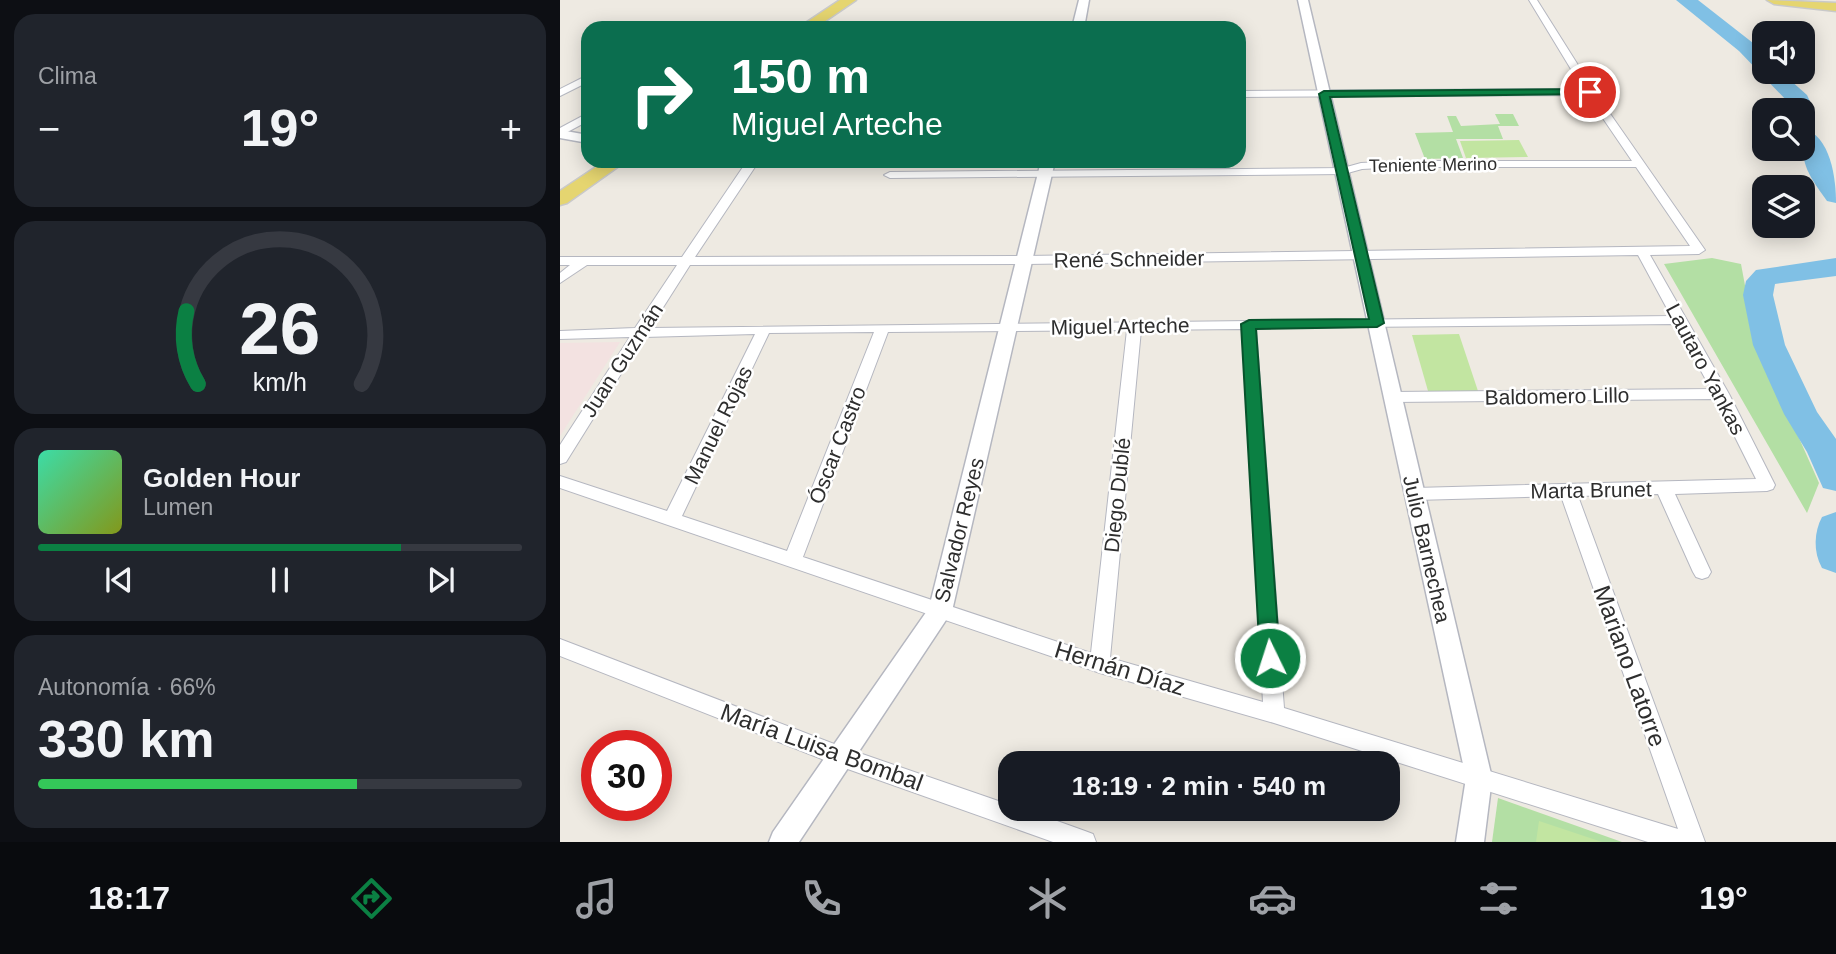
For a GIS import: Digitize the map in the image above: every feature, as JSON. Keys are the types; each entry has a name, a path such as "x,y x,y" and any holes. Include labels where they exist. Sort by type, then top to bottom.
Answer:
{"main road":[{"path":"818,21 859,0"},
{"path":"829,21 859,0"},
{"path":"1774,0 1836,4"},
{"path":"1821,0 1836,4"},
{"path":"560,186 588,168"},
{"path":"560,199 606,168"}],"street":[{"path":"1080,21 1084,0"},
{"name":"Julio Barnechea","path":"1303,0 1479,778 1470,842"},
{"path":"1533,0 1590,92 1640,164"},
{"path":"560,93 581,82"},
{"path":"1246,94 1590,92"},
{"path":"560,134 581,120"},
{"path":"560,134 581,138"},
{"name":"Teniente Merino","path":"890,175 1046,168 1344,172 1361,166 1401,164 1640,164"},
{"name":"René Schneider","path":"560,261 1026,260 1643,253 1699,250 1640,164"},
{"name":"Juan Guzmán","path":"560,458 748,168"},
{"name":"Salvador Reyes","path":"783,842 940,611 1010,328 1046,168"},
{"name":"Lautaro Yankas","path":"1643,253 1721,394 1767,485"},
{"path":"560,279 585,260"},
{"name":"Miguel Arteche","path":"560,335 764,329 882,330 1679,320"},
{"path":"1249,324 1274,714"},
{"name":"Diego Dublé","path":"1100,664 1134,326"},
{"name":"Manuel Rojas","path":"672,520 764,329"},
{"name":"Óscar Castro","path":"793,560 882,330"},
{"name":"Baldomero Lillo","path":"1393,397 1721,394"},
{"name":"Hernán Díaz","path":"560,482 1100,664 1274,714 1684,842"},
{"name":"Marta Brunet","path":"1415,495 1767,485"},
{"path":"1664,488 1702,572"},
{"name":"Mariano Latorre","path":"1567,491 1694,842"},
{"name":"María Luisa Bombal","path":"560,647 842,757 1085,842"}],"shaded area":[{"path":"620,342 560,436 560,343"}],"green space":[{"path":"1495,114 1513,114 1519,126 1498,126 1503,139 1456,139 1463,158 1425,159 1415,133 1453,132 1447,116 1456,116 1461,126 1500,124"},
{"path":"1519,140 1528,157 1466,158 1460,141"},
{"path":"1712,258 1741,264 1755,339 1819,483 1807,513 1664,264"},
{"path":"1459,334 1478,391 1428,391 1412,335"},
{"path":"1498,798 1622,842 1492,842"},
{"path":"1539,821 1602,842 1536,842"}],"waterway":[{"path":"1686,0 1752,54"},
{"path":"1781,84 1797,98"},
{"path":"1815,154 1818,170 1836,195"},
{"path":"1836,267 1766,276 1761,281 1758,295 1769,345 1801,414 1825,451 1836,478"},
{"path":"1836,527 1836,557"}],"route":[{"path":"1270,658 1249,324 1377,323 1324,94 1590,92"}]}
